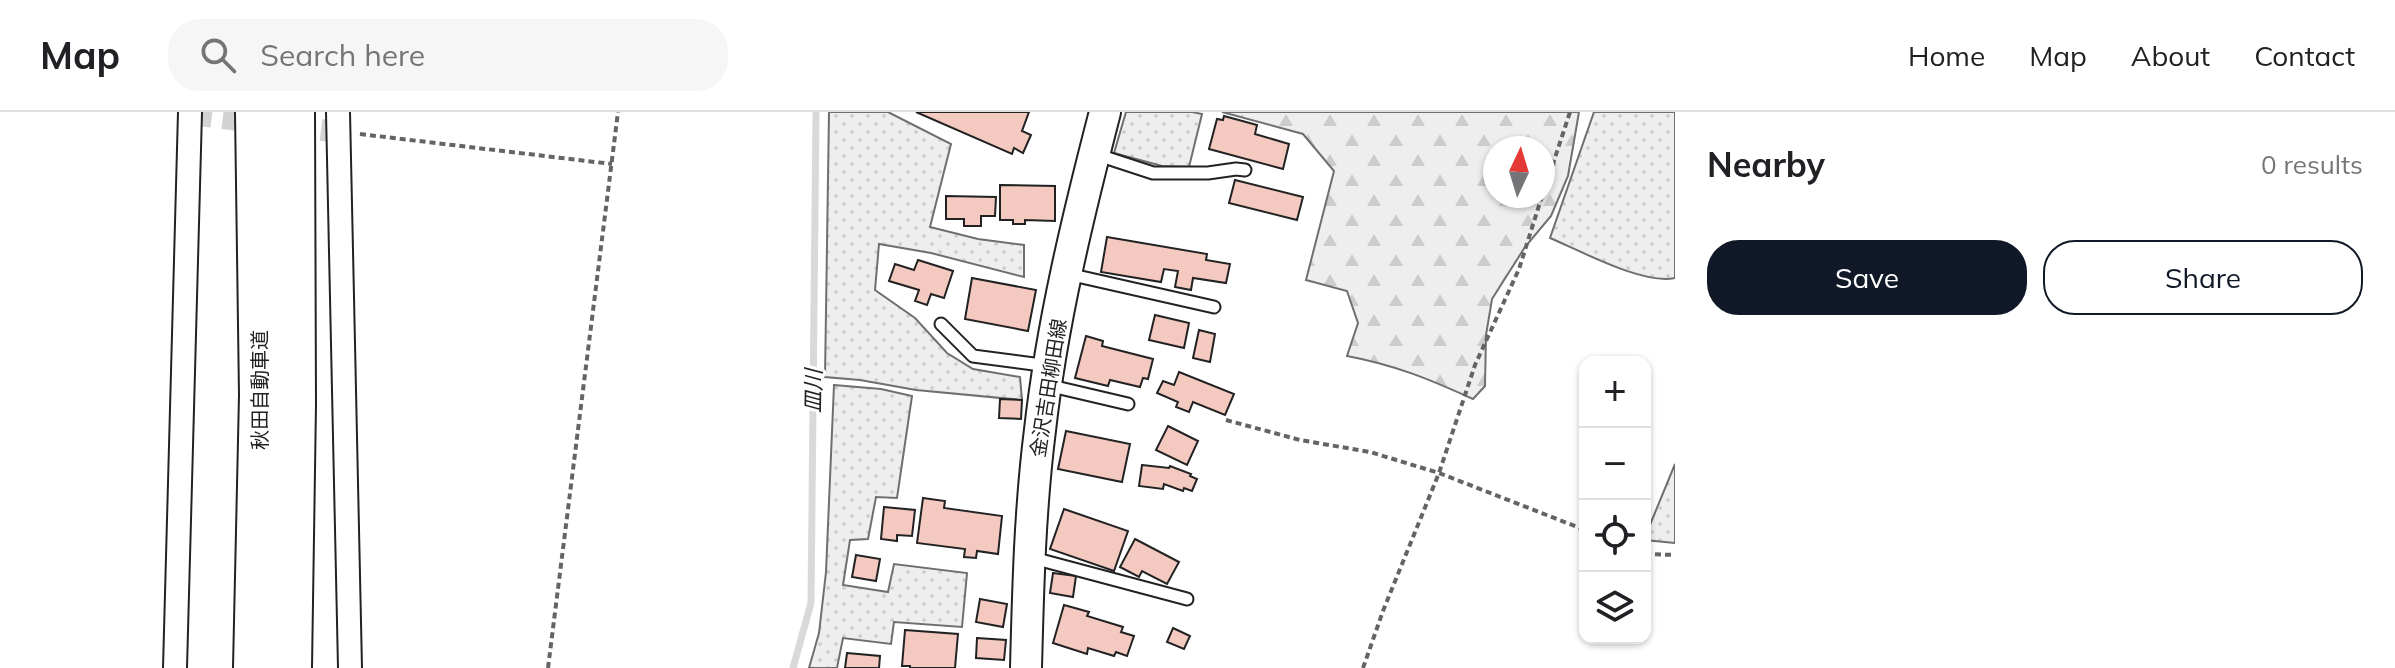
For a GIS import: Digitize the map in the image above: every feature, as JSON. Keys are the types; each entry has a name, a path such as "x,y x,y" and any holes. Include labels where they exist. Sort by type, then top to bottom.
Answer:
{"highway":[{"name":"秋田自動車道","path":"254,668 260,395 256,112"},
{"name":"秋田自動車道","path":"291,668 295,404 294,112"}],"main road":[{"name":"金沢吉田柳田線","path":"1026,668 1029,557 1040,428 1067,274 1105,112"}],"street":[{"path":"175,668 190,112"},
{"path":"338,122 350,668"}],"lane":[{"path":"1094,154 1153,173 1245,170"},
{"path":"1067,274 1214,307"},
{"path":"941,324 973,356 1048,376 1128,404"},
{"path":"1029,557 1187,599"}],"path":[{"path":"548,668 618,112"},
{"path":"1555,158 1570,112"},
{"path":"338,122 612,164"},
{"path":"1363,668 1439,473 1475,365 1519,269 1539,208"},
{"path":"1226,420 1300,440 1370,452 1439,473 1579,528"},
{"path":"1651,554 1675,555"}],"green space":[{"path":"829,112 888,112 951,144 930,227 978,239 1024,245 1024,277 931,253 879,244 875,290 915,318 947,353 973,369 1020,377 1022,400 825,377"},
{"path":"1126,112 1202,114 1189,167 1162,166 1114,153"},
{"path":"1222,112 1579,112 1568,176 1555,207 1555,136 1483,136 1483,208 1554,208 1492,299 1486,335 1485,386 1473,399 1412,373 1347,356 1358,323 1347,291 1306,280 1334,171 1303,134"},
{"path":"1594,112 1675,112 1675,278 1646,277 1630,272 1550,238"},
{"path":"834,385 881,389 912,396 897,498 876,497 868,539 850,540 843,585 888,592 894,564 967,573 962,627 894,622 891,644 843,638 837,668 809,668 819,633 826,572"},
{"path":"1675,464 1675,543 1651,541 1651,522"}],"building":[{"path":"916,112 1029,112 1022,131 1031,135 1023,153 1014,148 1012,154"},
{"path":"1224,116 1257,125 1255,134 1289,144 1283,169 1209,149 1217,119 1223,120"},
{"path":"1235,180 1303,197 1297,220 1229,203"},
{"path":"1000,185 1055,186 1055,221 1025,220 1025,224 1013,224 1013,220 1000,220"},
{"path":"946,196 996,197 995,216 981,216 981,226 964,226 964,219 946,219"},
{"path":"1107,237 1207,254 1206,260 1230,264 1226,283 1193,278 1191,290 1175,287 1178,271 1164,269 1161,282 1101,272"},
{"path":"918,260 953,271 944,298 931,294 927,305 915,301 919,290 889,281 895,264 914,270"},
{"path":"972,278 1036,290 1028,331 965,319"},
{"path":"1155,315 1189,323 1184,348 1149,340"},
{"path":"1199,330 1215,334 1210,362 1193,358"},
{"path":"1086,336 1103,341 1102,346 1153,359 1148,379 1143,378 1140,387 1110,380 1108,386 1075,378"},
{"path":"1179,372 1234,394 1225,415 1193,402 1189,412 1176,407 1178,402 1157,393 1163,381 1174,385"},
{"path":"1000,399 1022,400 1021,419 999,418"},
{"path":"1168,426 1198,441 1187,465 1156,450"},
{"path":"1066,431 1130,444 1122,482 1058,469"},
{"path":"1142,465 1170,466 1197,479 1192,491 1164,484 1163,489 1139,486"},
{"path":"923,498 945,501 944,508 1002,516 998,554 977,551 976,558 964,557 965,549 917,543"},
{"path":"884,507 915,510 912,536 897,535 897,541 881,539"},
{"path":"1064,509 1128,531 1114,571 1050,549"},
{"path":"1135,539 1179,562 1167,584 1142,571 1139,577 1120,567"},
{"path":"856,555 880,559 876,581 852,577"},
{"path":"1053,573 1076,576 1073,597 1050,593"},
{"path":"980,599 1007,604 1003,627 976,622"},
{"path":"1064,605 1123,627 1121,632 1134,636 1127,656 1116,652 1114,656 1088,648 1087,654 1053,643"},
{"path":"1173,628 1190,636 1184,649 1167,642"},
{"path":"905,630 958,634 955,668 902,666"},
{"path":"977,638 1006,640 1004,660 976,658"},
{"path":"847,653 880,656 879,668 845,668"}],"waterway":[{"name":"皿川","path":"793,668 811,603 816,112"}],"tunnel":[{"path":"190,114 338,132"}]}
